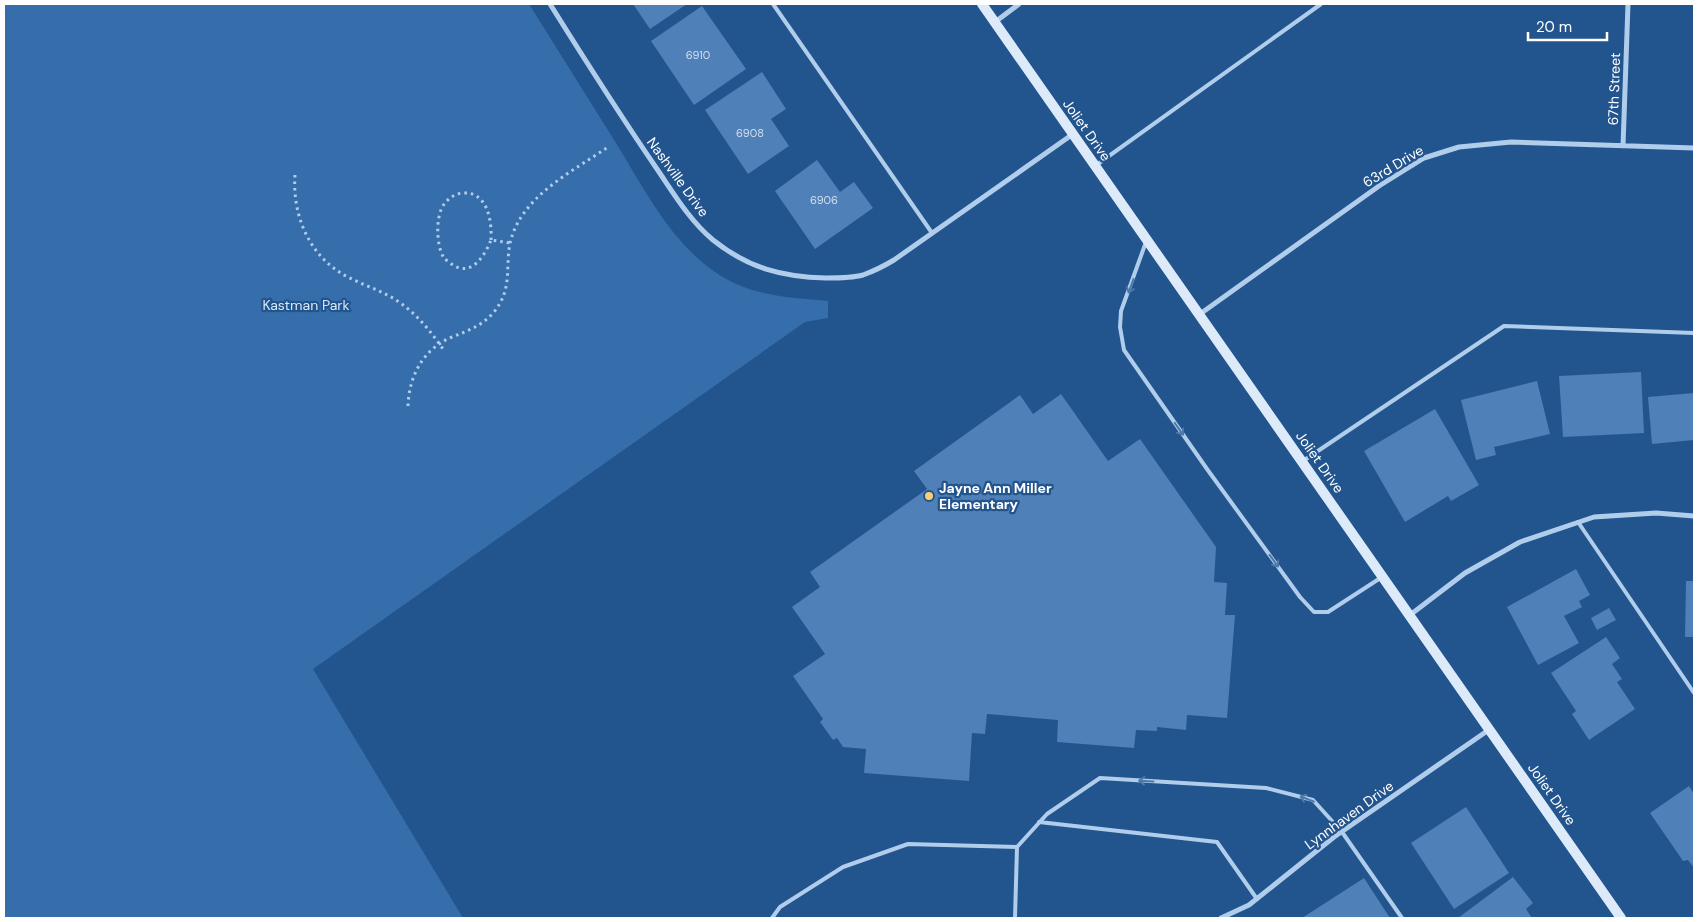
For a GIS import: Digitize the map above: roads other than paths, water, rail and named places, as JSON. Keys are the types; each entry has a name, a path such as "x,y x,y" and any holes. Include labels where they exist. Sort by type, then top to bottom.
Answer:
{"street":[{"name":"Nashville Drive","path":"550,4 612,103 688,214 712,239 737,258 769,270 798,277 838,278 862,276 877,270 1073,134"},
{"name":"Joliet Drive","path":"982,4 1621,918"},
{"path":"995,22 1019,4"},
{"name":"67th Street","path":"1623,146 1628,4"},
{"name":"63rd Drive","path":"1200,314 1379,186 1424,158 1459,147 1511,142 1694,148"},
{"path":"1410,615 1466,572 1520,542 1594,517 1656,513 1694,516"},
{"name":"Lynnhaven Drive","path":"1221,918 1249,906 1342,832 1490,729"}],"lane":[{"path":"773,4 932,233"},
{"path":"1096,166 1321,4"},
{"path":"1147,240 1122,311 1120,327 1122,342 1129,358 1300,597 1314,612 1328,612 1383,576"},
{"path":"1302,461 1504,326 1694,333"},
{"path":"1578,522 1694,693"},
{"path":"1015,918 1016,847 1046,814 1100,778 1266,788 1313,800 1342,832 1402,918"},
{"path":"1039,822 1217,842 1257,899"},
{"path":"772,918 780,907 843,868 908,844 1016,847"}],"place":[{"name":"Jayne Ann Miller Elementary","path":"929,496"}],"park label":[{"name":"Kastman Park","path":"306,305"}]}
